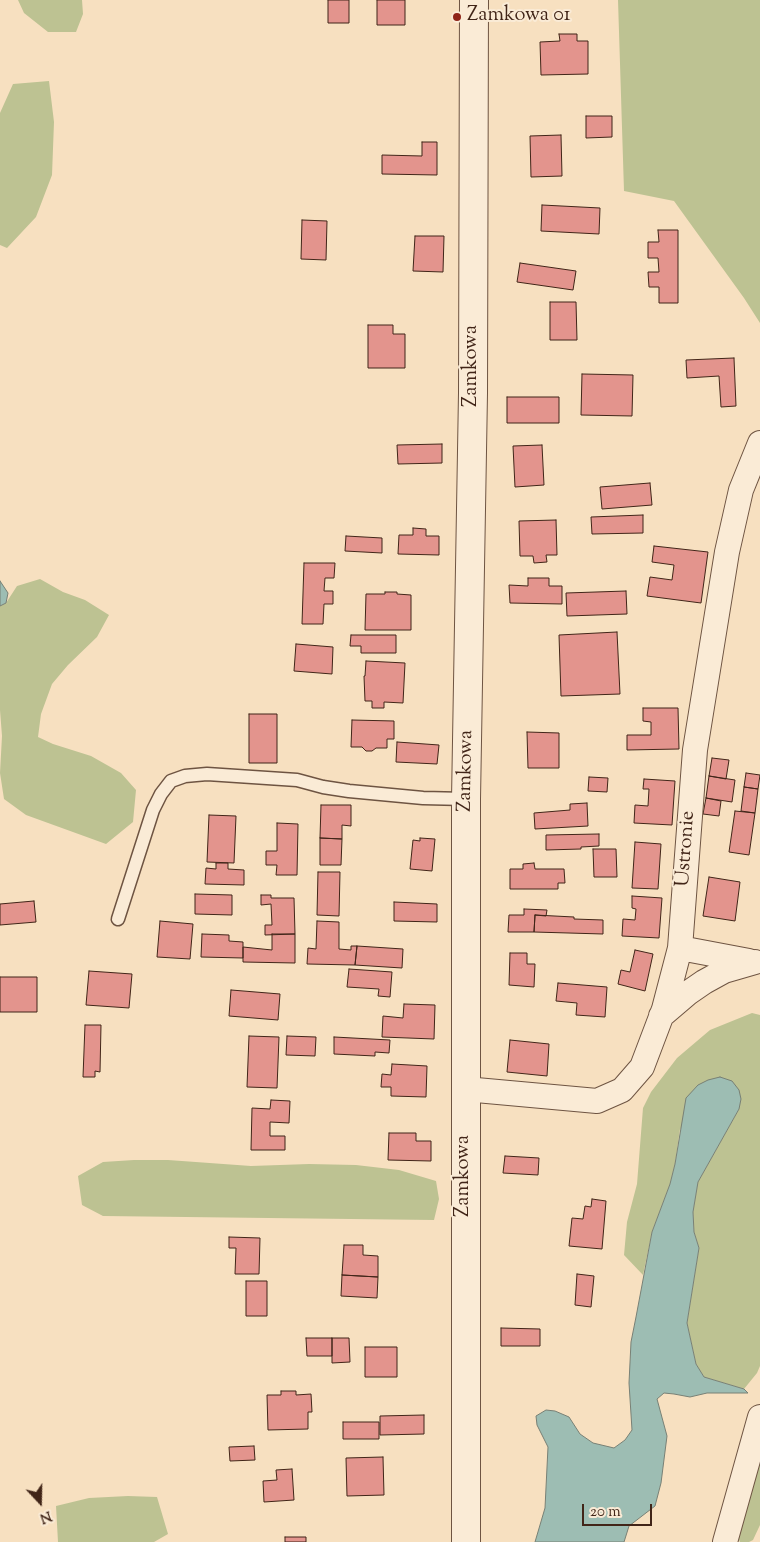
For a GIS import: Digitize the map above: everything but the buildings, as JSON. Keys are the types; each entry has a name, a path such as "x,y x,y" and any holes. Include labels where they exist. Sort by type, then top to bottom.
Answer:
{"street":[{"name":"Zamkowa","path":"466,1542 466,799 473,393 474,0"},
{"name":"Ustronie","path":"465,1089 597,1101 622,1090 642,1067 661,1016 680,948 695,750 727,552 741,490 760,443"},
{"path":"680,948 758,962"},
{"path":"661,1016 704,982 724,971 758,962"},
{"path":"725,1542 760,1417"}],"lane":[{"path":"118,919 153,810 171,781 184,776 207,774 297,780 349,791 422,798 466,799"}],"green space":[{"path":"18,0 82,0 83,14 76,32 48,32 24,13"},
{"path":"618,0 760,0 760,323 674,201 624,191"},
{"path":"49,81 54,122 52,175 36,217 7,248 0,245 0,113 13,84"},
{"path":"40,579 63,592 85,600 109,615 97,637 68,665 52,684 41,714 38,737 53,744 91,756 121,773 136,790 133,822 106,844 26,815 4,799 0,773 2,736 0,710 0,606 6,603 17,586"},
{"path":"752,1013 760,1015 760,1366 757,1373 744,1389 704,1377 696,1364 687,1323 699,1248 694,1232 693,1212 698,1182 739,1109 680,1129 670,1184 652,1232 643,1275 624,1255 627,1222 637,1184 643,1108 651,1092 677,1058 710,1030"},
{"path":"168,1160 251,1166 356,1165 399,1170 436,1181 439,1199 434,1220 103,1216 82,1205 78,1176 103,1162"},
{"path":"760,1453 760,1525 753,1540 740,1542 738,1538"},
{"path":"157,1497 168,1534 154,1542 58,1542 56,1506 89,1498"}],"water":[{"path":"0,581 8,593 6,603 0,606"},
{"path":"720,1077 732,1081 739,1090 741,1099 739,1109 698,1182 693,1212 694,1232 699,1248 687,1323 696,1364 704,1377 744,1389 748,1393 707,1393 690,1397 664,1393 657,1399 667,1436 661,1483 655,1506 629,1526 624,1542 535,1542 545,1508 548,1447 537,1425 536,1416 546,1410 555,1411 569,1417 580,1434 593,1443 614,1448 625,1440 632,1430 629,1383 631,1342 652,1232 670,1184 686,1098 698,1085"}],"place":[{"name":"Zamkowa 01","path":"457,17"}]}
